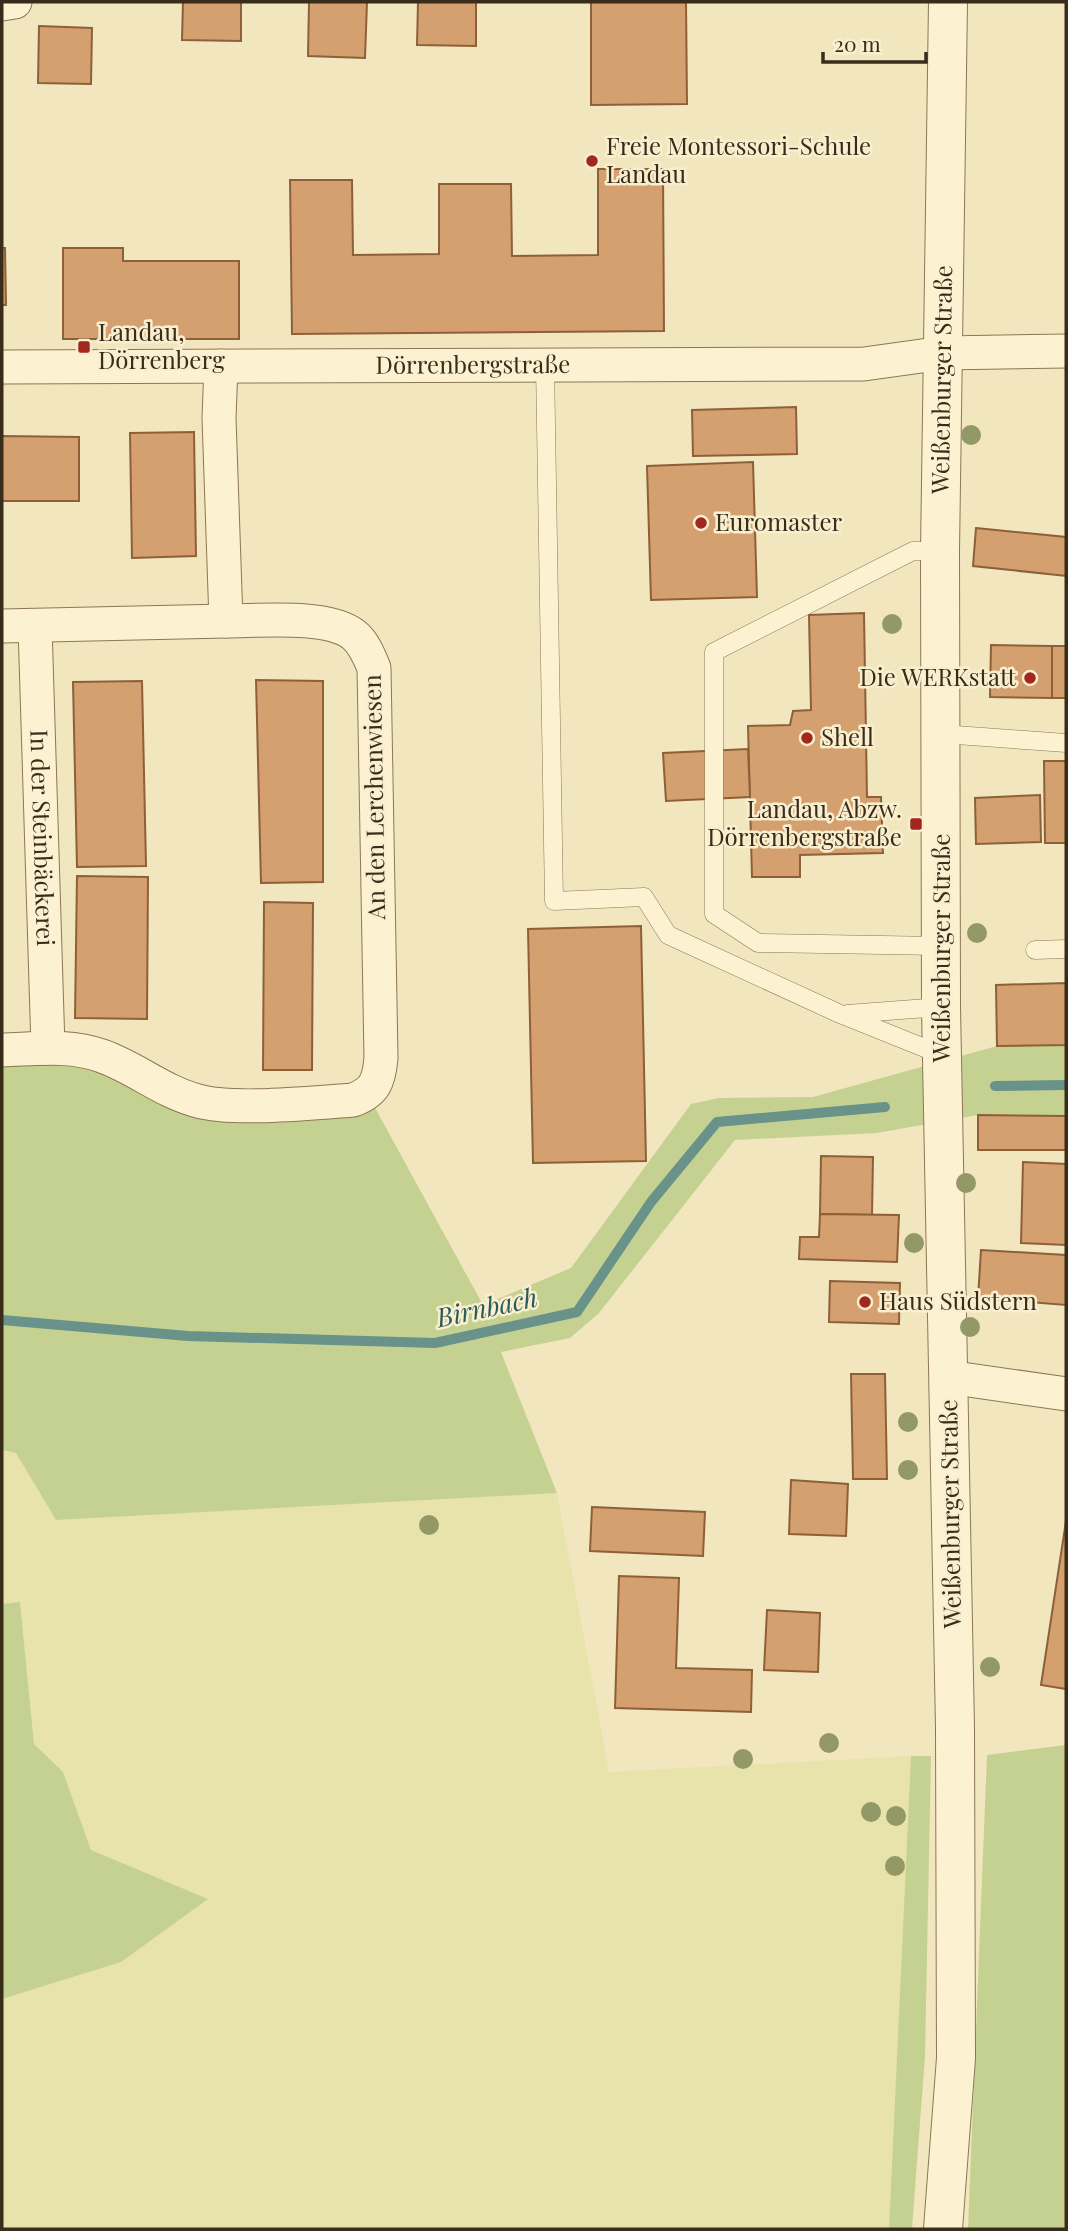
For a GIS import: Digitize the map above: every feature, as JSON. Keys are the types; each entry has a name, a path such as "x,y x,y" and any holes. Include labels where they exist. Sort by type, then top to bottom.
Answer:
{"street":[{"path":"2,4 15,2"},
{"name":"Weißenburger Straße","path":"943,2229 956,2058 941,1007 940,551 947,2"},
{"name":"Dörrenbergstraße","path":"2,367 864,364 943,353 1066,351"},
{"path":"221,366 219,418 226,621"},
{"name":"An den Lerchenwiesen","path":"2,626 226,621 334,626 354,635 367,650 374,668 381,1058 379,1079 369,1095 331,1102 202,1102 179,1096 102,1056 75,1048 48,1048"},
{"name":"In der Steinbäckerei","path":"35,626 48,1048"},
{"path":"2,1050 48,1048"},
{"path":"948,1377 1066,1394"}],"lane":[{"path":"545,365 554,901 645,897 668,935 840,1014 942,1055"},
{"path":"940,551 913,551 714,652 714,914 758,943 941,946"},
{"path":"942,734 1066,743"},
{"path":"1035,950 1066,949"},
{"path":"840,1014 941,1007"}],"shaded area":[{"path":"2,1450 16,1453 56,1520 557,1493 609,1772 911,1756 889,2229 2,2229 2,1999 120,1962 208,1899 91,1850 63,1772 34,1745 20,1602 2,1604"}],"green space":[{"path":"1066,1045 1066,1116 978,1115 877,1133 735,1140 599,1313 570,1338 501,1352 557,1493 56,1520 16,1453 2,1450 2,1050 48,1048 179,1096 368,1095 483,1305 571,1268 691,1104 719,1098 813,1097 997,1046"},
{"path":"20,1602 34,1744 63,1772 91,1850 208,1899 121,1962 2,1999 2,1604"},
{"path":"1066,1745 1066,2229 968,2229 987,1755"},
{"path":"911,1756 931,1756 925,2056 912,2229 889,2229"}],"building":[{"path":"183,2 241,2 241,41 182,40"},
{"path":"309,2 367,2 365,58 308,56"},
{"path":"418,2 476,2 476,46 417,45"},
{"path":"591,2 686,2 687,104 591,105"},
{"path":"39,26 92,28 91,84 38,83"},
{"path":"598,169 663,169 664,331 292,334 290,180 352,180 353,255 439,254 439,184 511,184 512,256 598,255"},
{"path":"2,248 5,248 6,305 2,305"},
{"path":"63,248 123,248 123,261 239,261 239,339 63,339"},
{"path":"796,407 797,454 693,456 692,410"},
{"path":"194,432 196,556 132,558 130,433"},
{"path":"2,436 79,437 79,501 2,501"},
{"path":"753,462 757,597 651,600 647,466"},
{"path":"976,528 1066,537 1066,576 973,566"},
{"name":"Shell","path":"864,613 867,797 881,797 883,853 800,855 800,877 752,877 748,726 790,725 793,711 811,710 809,615"},
{"path":"991,645 1052,646 1052,698 990,697"},
{"path":"1052,646 1066,646 1066,698 1052,698"},
{"path":"256,680 323,681 323,882 261,883"},
{"path":"142,681 146,866 77,867 73,682"},
{"path":"748,749 750,797 666,801 663,753"},
{"path":"1044,761 1066,761 1066,843 1045,843"},
{"path":"1040,795 1041,842 976,844 975,798"},
{"path":"77,876 148,877 147,1019 75,1018"},
{"path":"264,902 313,903 312,1070 263,1070"},
{"path":"641,926 646,1161 533,1163 528,929"},
{"path":"1066,983 1066,1045 997,1046 996,985"},
{"path":"978,1115 1066,1116 1066,1150 978,1150"},
{"path":"821,1156 873,1157 872,1215 820,1214"},
{"path":"1023,1162 1066,1164 1066,1245 1021,1243"},
{"path":"820,1214 899,1215 897,1262 799,1259 800,1237 819,1237"},
{"path":"981,1250 1066,1255 1066,1305 978,1298"},
{"name":"Haus Südstern","path":"830,1281 900,1283 899,1324 829,1322"},
{"path":"851,1374 885,1374 887,1479 853,1479"},
{"path":"791,1480 848,1484 846,1536 789,1534"},
{"path":"592,1507 705,1512 703,1556 590,1551"},
{"path":"1066,1521 1066,1689 1041,1685"},
{"path":"619,1576 679,1578 676,1668 752,1670 751,1712 615,1708"},
{"path":"767,1610 820,1613 818,1672 764,1670"}],"waterway":[{"name":"Birnbach","path":"995,1086 1066,1085"},
{"name":"Birnbach","path":"2,1320 188,1336 435,1343 577,1312 651,1202 717,1122 885,1107"}],"place":[{"name":"Freie Montessori-Schule Landau","path":"592,161"},
{"name":"Landau, Dörrenberg","path":"84,347"},
{"name":"Euromaster","path":"701,523"},
{"name":"Die WERKstatt","path":"1030,678"},
{"name":"Shell","path":"807,738"},
{"name":"Landau, Abzw. Dörrenbergstraße","path":"916,824"},
{"name":"Haus Südstern","path":"865,1302"}]}
